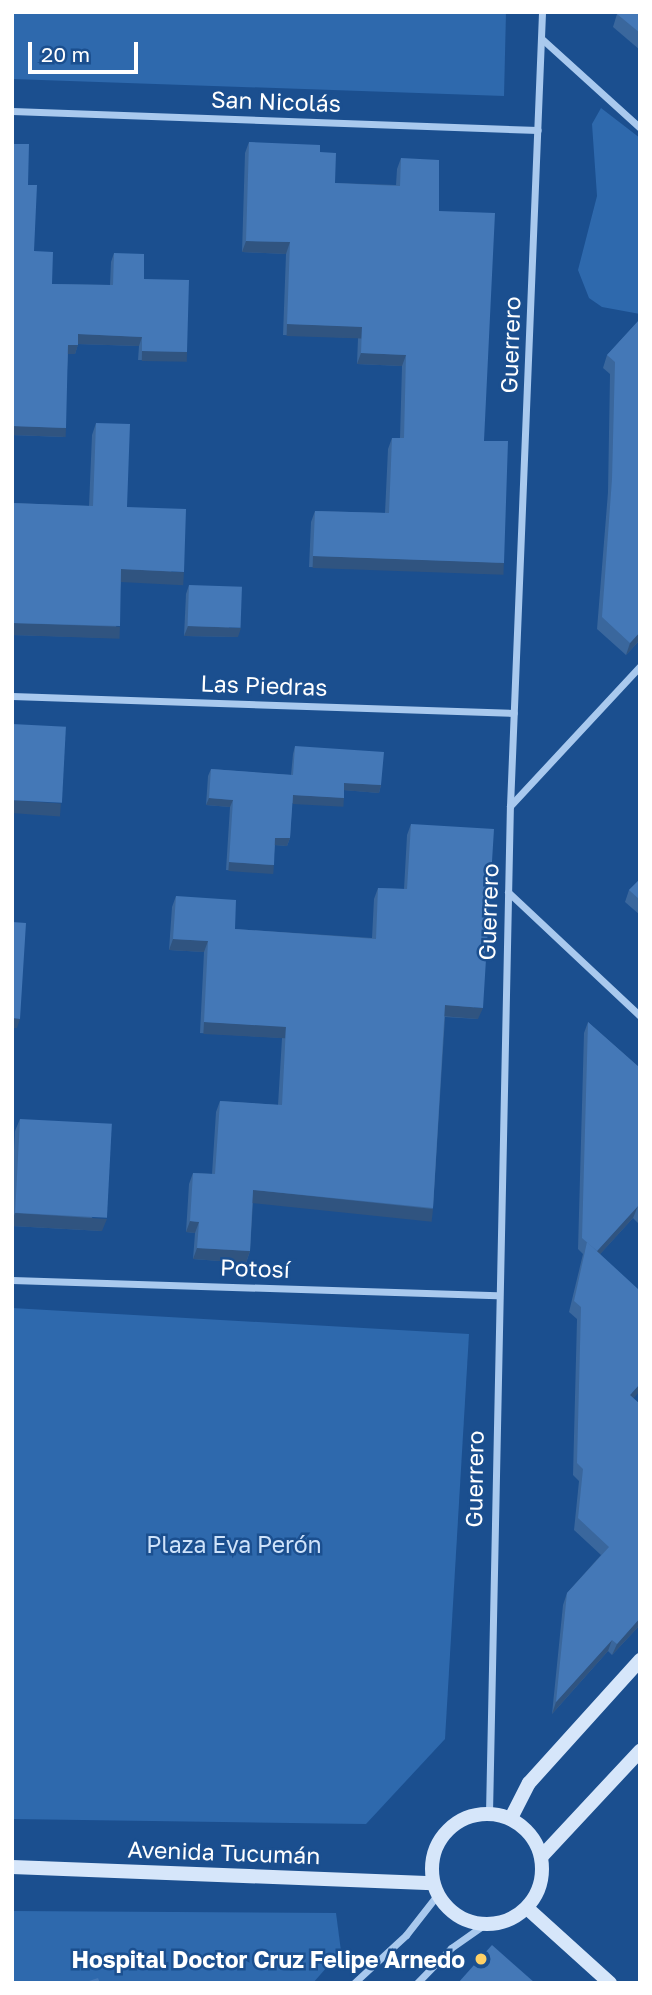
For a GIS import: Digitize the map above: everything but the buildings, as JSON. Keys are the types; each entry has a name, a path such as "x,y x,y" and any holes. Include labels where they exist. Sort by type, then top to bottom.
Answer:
{"main road":[{"path":"511,1818 529,1783 640,1660"},
{"path":"542,1856 640,1751"},
{"path":"489,1813 511,1818 536,1840 542,1856 543,1874 527,1908 501,1923 485,1924 457,1916 436,1888 435,1849 443,1834 471,1815 489,1813"},
{"name":"Avenida Tucumán","path":"12,1867 436,1888"},
{"path":"527,1908 610,1983"}],"street":[{"name":"Guerrero","path":"489,1813 497,1295 510,806 542,12"},
{"path":"542,39 640,128"},
{"name":"San Nicolás","path":"12,111 538,130"},
{"path":"510,806 640,666"},
{"name":"Las Piedras","path":"12,696 514,713"},
{"path":"508,892 640,1016"},
{"name":"Potosí","path":"12,1280 497,1295"},
{"path":"354,1983 406,1935 436,1888"},
{"path":"417,1983 451,1948 485,1924"}],"green space":[{"path":"12,12 506,12 504,96 12,79"},
{"path":"601,108 640,138 640,314 602,307 589,298 578,270 597,196 592,124"},
{"name":"Plaza Eva Perón","path":"12,1308 469,1334 445,1739 366,1824 12,1819"},
{"path":"12,1911 336,1913 341,1951 313,1983 12,1983"}],"place":[{"name":"Hospital Doctor Cruz Felipe Arnedo","path":"481,1959"}]}
